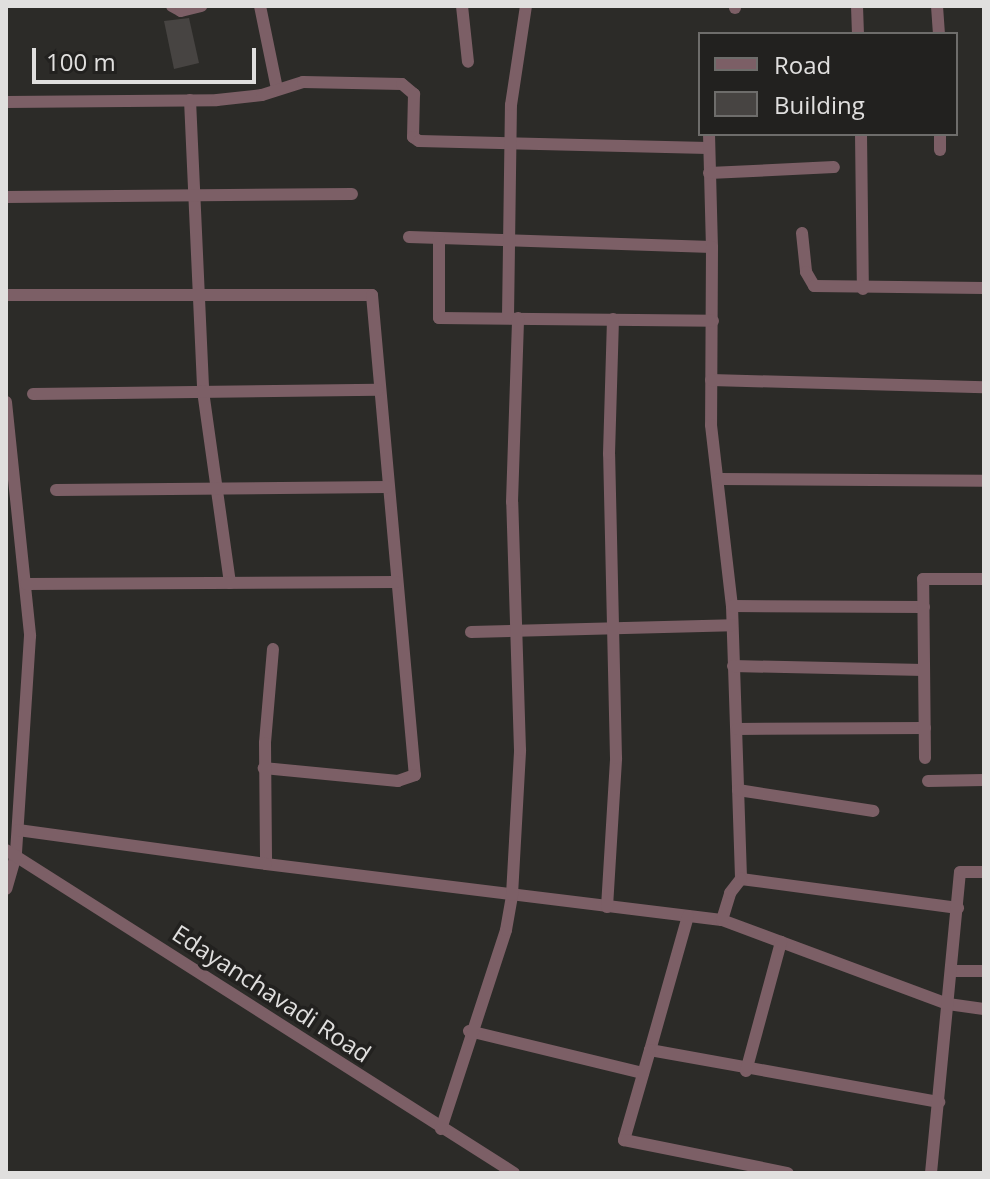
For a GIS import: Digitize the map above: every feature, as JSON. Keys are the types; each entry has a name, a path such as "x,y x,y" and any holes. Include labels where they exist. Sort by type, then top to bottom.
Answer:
{"street":[{"path":"172,6 181,11 201,6"},
{"path":"260,6 277,89"},
{"path":"462,6 468,62"},
{"path":"441,1129 469,1031 506,930 512,895 520,750 512,502 510,142 526,6"},
{"path":"857,6 858,32"},
{"path":"937,6 939,32"},
{"path":"6,102 190,100 262,95 303,82 402,84 411,87 414,94 413,137 419,141 709,141 713,321 711,380 732,606 741,879 730,893 722,920"},
{"path":"190,100 196,186 191,198 203,391 230,583"},
{"path":"861,136 863,289"},
{"path":"940,136 940,150"},
{"path":"709,173 834,167"},
{"path":"6,197 191,198 352,194"},
{"path":"802,233 809,281 814,286 863,289 984,288"},
{"path":"409,237 712,247"},
{"path":"439,238 439,318 713,321"},
{"path":"6,295 372,295 378,390 415,775 398,781 264,768"},
{"path":"607,907 616,758 611,625 613,319"},
{"path":"711,380 984,387"},
{"path":"33,394 378,390"},
{"path":"6,402 26,584 30,679 18,830 6,889"},
{"path":"719,479 984,481"},
{"path":"56,490 388,487"},
{"path":"925,758 923,579 984,579"},
{"path":"26,584 396,582"},
{"path":"732,606 924,607"},
{"path":"471,632 611,625 732,625"},
{"path":"266,864 264,768 273,649"},
{"path":"733,666 924,670"},
{"path":"737,729 925,728"},
{"path":"928,781 984,780"},
{"path":"738,790 873,811"},
{"path":"18,830 722,920 948,1004 984,1009"},
{"name":"Edayanchavadi Road","path":"11,853 514,1173"},
{"path":"931,1173 953,971 960,872 984,872"},
{"path":"741,879 958,908"},
{"path":"688,916 624,1140 788,1173"},
{"path":"746,1071 781,942"},
{"path":"953,971 984,971"},
{"path":"469,1031 643,1073"},
{"path":"650,1050 746,1071 939,1102"}],"building":[{"path":"189,18 199,63 174,69 164,21"}]}
